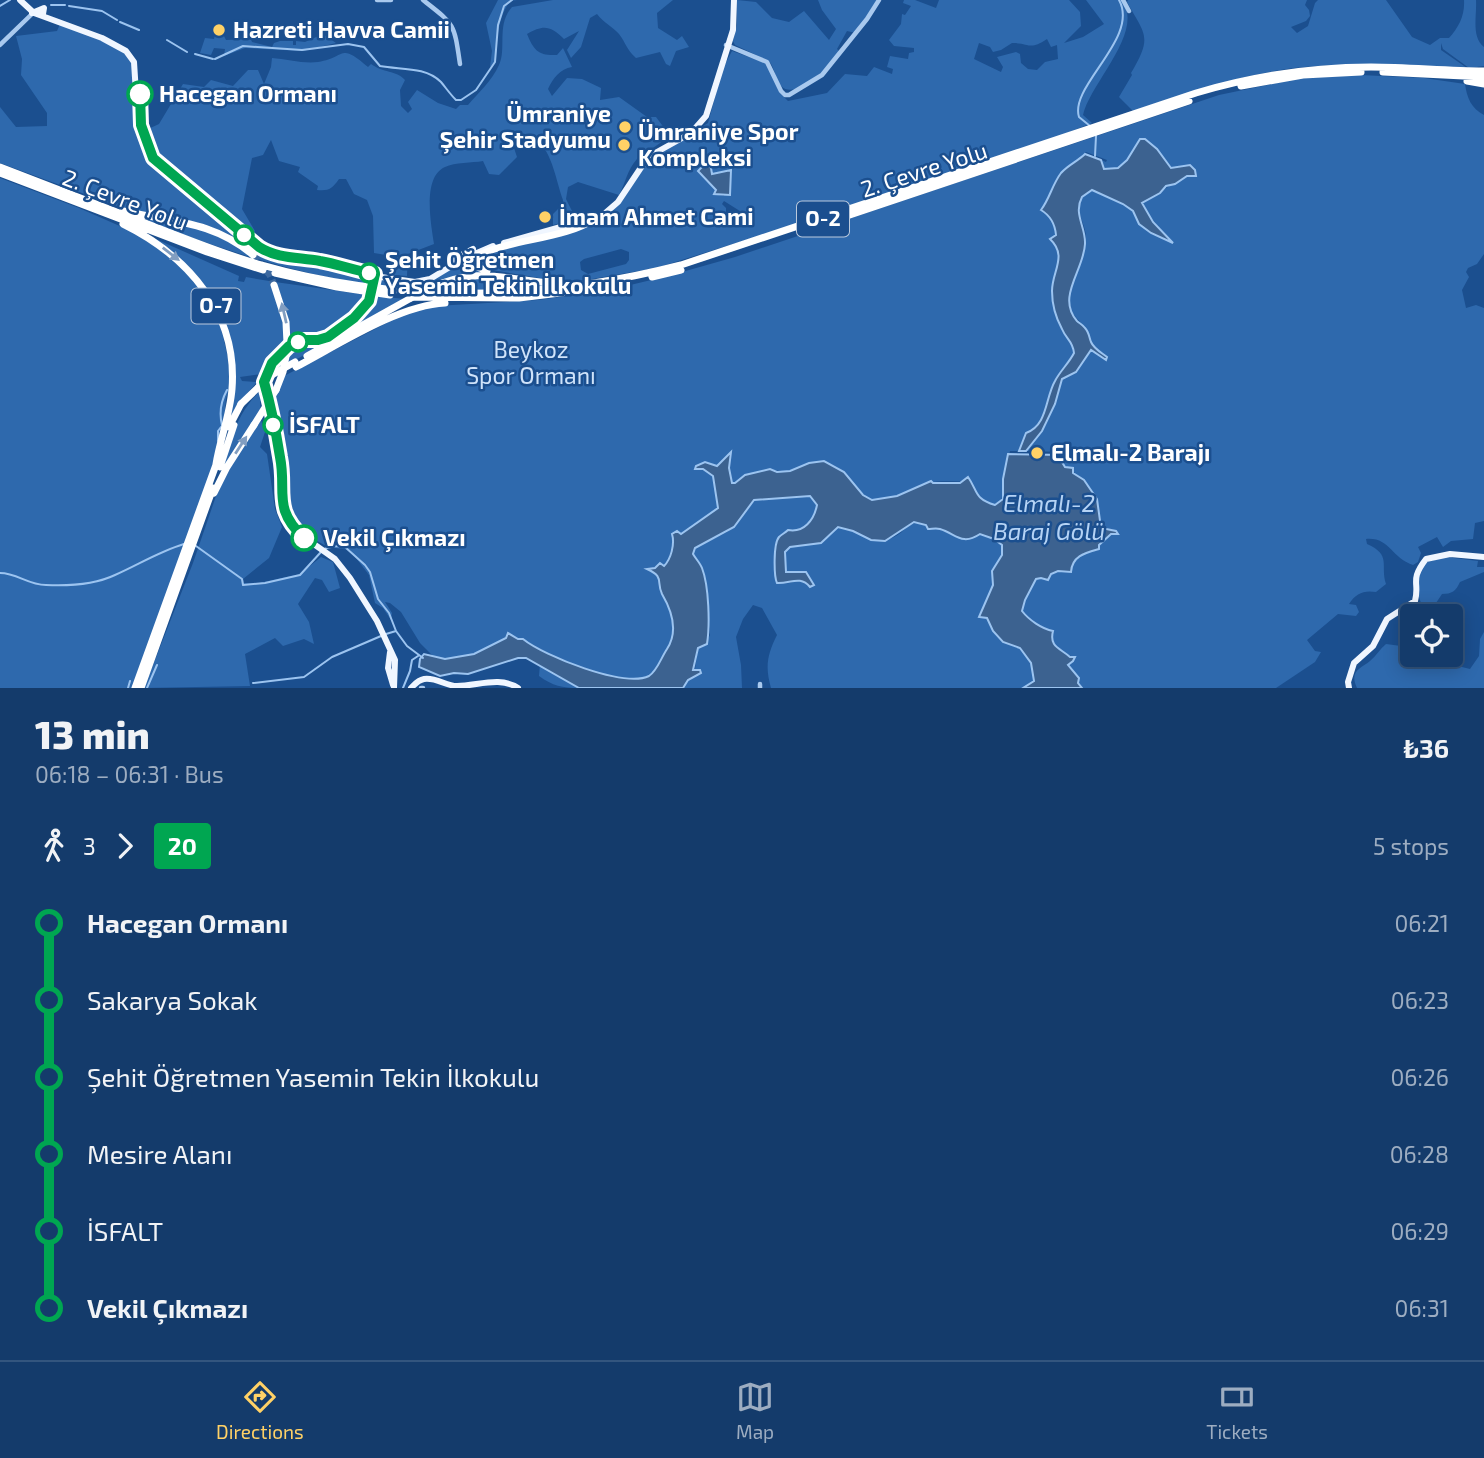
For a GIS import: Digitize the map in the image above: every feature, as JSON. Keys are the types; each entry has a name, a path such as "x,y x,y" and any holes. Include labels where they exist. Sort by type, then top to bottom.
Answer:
{"highway":[{"name":"O-2","path":"1049,145 1251,78 1316,69 1370,67 1483,75"},
{"name":"O-2","path":"1178,102 1232,88 1303,75 1377,71 1446,76 1483,75"},
{"path":"1446,76 1459,79 1483,75"},
{"name":"2. Çevre Yolu","path":"0,173 246,260 295,273 400,291 453,294 528,292 646,274 1049,145"},
{"name":"2. Çevre Yolu","path":"0,167 228,260 293,278 390,295 482,299 551,295 612,286 666,274 1049,145"},
{"path":"93,206 206,227 230,238 253,256"},
{"name":"O-7","path":"93,206 177,258 201,283 220,315 228,338 233,377 230,407 204,509"},
{"path":"556,233 576,229 596,218"},
{"path":"504,276 476,268 474,259 490,251 575,228 575,222"},
{"name":"O-7","path":"216,464 229,426 243,405 267,383 428,289 463,276 504,276 556,284 594,284"},
{"name":"O-7","path":"204,509 276,390 283,372 287,347 286,322 274,285"},
{"name":"O-7","path":"296,365 415,307 482,299"},
{"name":"O-7","path":"141,688 243,405"},
{"name":"O-7","path":"135,688 167,612"}],"main road":[{"path":"21,0 34,13 106,37 128,49 136,61 141,125 156,162 265,251 374,275 422,279 490,247 545,230"},
{"path":"716,78 731,44 734,25 733,1"},
{"path":"455,263 469,252 484,247 596,218 615,203 642,161 704,120 716,78 731,44"},
{"path":"575,222 600,213 615,203"},
{"path":"374,275 368,304 340,331 318,340 303,340 289,346 272,363 264,382 281,459 281,494 286,514 301,535 339,563 377,621 396,668 392,688"},
{"path":"1349,688 1348,682 1354,663 1373,646 1387,619 1415,601 1415,579 1426,559 1450,554 1484,557"},
{"path":"411,688 418,681 428,678 454,686 482,682 507,684 518,688"}],"street":[{"path":"377,0 391,0"},
{"path":"423,0 451,23 460,64"},
{"path":"731,44 767,62 786,94 800,89 822,75 867,19 878,0"},
{"path":"1123,0 1129,11"},
{"path":"0,45 34,13"}],"green space":[{"path":"498,0 517,0 510,1 502,15 496,62 490,67 492,51 486,23"},
{"path":"553,0 673,0 657,13 658,28 677,40 682,36 689,47 676,51 670,66 660,52 636,58 619,34 597,14 590,18 581,47 571,58 567,50 579,31 564,39 555,31 546,28 527,34 532,45 546,55 557,55 563,48 572,67 560,72 552,81 548,89 552,96 567,78 582,79 601,88 600,100 619,97 647,117 656,117 668,133 666,137 634,163 619,195 578,182 568,187 566,199 576,219 553,225 553,214 563,204 563,200 547,153 535,139 519,138 513,145 517,157 499,175 489,174 483,161 445,167 433,180 431,190 430,213 434,244 408,254 407,276 394,275 396,265 386,255 374,253 373,216 367,200 354,194 346,179 339,179 327,190 317,190 318,186 298,172 300,167 279,161 271,140 263,155 252,158 242,209 255,231 251,236 163,166 152,153 144,131 159,124 183,84 204,87 211,80 233,86 248,70 258,70 264,84 272,58 318,62 347,53 368,67 371,64 405,80 400,90 401,106 408,113 412,109 408,102 417,90 438,103 456,109 460,105 468,105 496,71 501,58 504,21 512,7"},
{"path":"737,0 756,2 772,18 789,22 804,11 829,40 836,29 818,0 877,0 856,33 847,31 837,49 841,53 830,65 804,85 788,90 779,83 769,61 735,45 733,41 737,25"},
{"name":"Beykoz Spor Ormanı","path":"904,0 915,0 936,8 939,0 1069,0 1080,12 1081,26 1064,43 1083,37 1104,24 1086,0 1122,0 1127,13 1127,27 1122,42 1095,88 1083,115 1092,123 1047,141 656,268 569,283 480,268 477,265 480,258 610,212 623,200 647,161 708,123 723,68 732,51 766,63 782,95 788,101 827,93 845,74 867,76 874,67 892,74 893,69 887,67 890,56 908,59 909,53 914,52 914,48 894,46 889,40 901,24 902,14 905,15 911,6 903,3","holes":["1047,39 1051,47 1057,45 1058,59 1045,62 1037,70 1028,69 1021,63 1020,54 1016,52 997,57 1003,67 1001,72 974,59 979,43 990,47 993,52 1012,43 1033,46","708,164 712,174 727,173 724,196 714,194 716,190 699,173","724,201 752,220 733,227 722,204","621,249 629,252 626,264 588,274 581,270 580,262"]},
{"path":"1128,0 1307,0 1305,5 1310,16 1306,21 1291,27 1297,33 1308,26 1318,0 1386,0 1412,37 1430,45 1453,34 1462,16 1464,0 1476,0 1476,32 1484,47 1484,66 1469,68 1443,49 1441,43 1441,50 1467,68 1359,64 1294,68 1233,80 1133,111 1119,97 1138,61 1144,36"},
{"path":"60,24 122,49 135,68 137,125 153,165 262,254 368,278 369,285 276,265 217,246 128,214 219,230 206,225 120,207 0,163 0,107 16,127 47,126 47,113 21,75 22,59 16,36 57,31"},
{"path":"323,34 336,43 303,51 245,48 224,56 225,49 214,48 211,55 200,53 205,38 214,39 215,35 224,36 226,40 251,39 252,42 272,47 280,41 293,41 293,45 296,45 296,41 305,42"},
{"path":"1360,75 1424,78 1465,84 1470,102 1484,115 1484,254 1477,264 1468,268 1466,272 1469,277 1462,290 1466,308 1476,305 1484,308 1484,521 1475,523 1473,539 1451,541 1443,547 1437,537 1418,547 1421,553 1418,562 1413,565 1380,541 1366,539 1367,544 1382,556 1386,584 1376,592 1368,591 1354,597 1349,604 1356,605 1359,612 1356,616 1338,614 1307,640 1315,651 1321,652 1315,662 1276,688 1082,688 1078,683 1079,678 1068,665 1074,657 1061,651 1049,631 1029,620 1022,612 1036,579 1057,572 1071,572 1077,559 1098,550 1099,545 1111,534 1118,534 1114,530 1101,528 1096,498 1071,467 1065,467 1062,462 1064,452 1026,451 1042,431 1055,404 1062,379 1083,362 1091,350 1105,359 1091,343 1069,303 1070,290 1086,238 1079,208 1082,197 1092,190 1123,204 1171,241 1142,203 1189,175 1188,165 1171,168 1157,149 1145,139 1118,168 1103,168 1101,160 1107,160 1086,152 1051,191 1042,210 1052,221 1056,235 1050,238 1058,255 1053,293 1055,309 1074,353 1054,382 1047,408 1037,426 1022,442 1019,451 1010,451 1003,479 1003,499 995,505 980,497 971,482 944,481 922,485 888,499 873,500 864,495 835,466 823,463 789,471 759,471 735,483 732,483 729,468 730,453 717,466 705,462 698,465 713,476 718,508 681,534 672,534 674,542 667,563 649,570 656,573 660,580 660,591 674,624 671,643 647,677 637,680 608,678 563,662 523,639 506,638 474,654 445,659 434,657 420,643 401,612 385,602 392,613 391,620 383,608 375,603 369,575 350,550 328,547 308,536 286,501 282,451 272,403 284,376 410,311 435,306 538,300 605,291 668,276 735,257 1219,95 1300,78"},
{"path":"0,178 131,231 173,258 210,301 222,332 229,362 230,388 212,470 132,688 0,688"},
{"path":"149,236 239,276 238,281 244,282 246,277 269,281 274,288 282,312 285,347 273,357 262,374 240,377 242,381 257,382 237,405 230,420 234,381 225,323 199,278 188,266"},
{"path":"474,255 472,267 480,272 423,291 374,285 378,279 416,283"},
{"path":"483,276 564,286 431,291 448,282"},
{"path":"275,282 368,295 368,299 356,315 340,329 321,336 302,335 300,339 289,342 286,312"},
{"path":"373,296 406,299 288,364 289,348 306,342 320,343 337,335"},
{"path":"263,388 265,394 260,402 261,411 218,482 239,419"},
{"path":"261,420 265,432 260,447 267,454 275,509 282,527 269,558 243,579 244,583 259,583 300,574 321,557 333,562 340,588 329,592 322,580 315,578 298,604 309,622 314,644 304,639 283,646 275,638 245,654 250,686 144,688 216,496 228,470"},
{"path":"810,496 817,505 814,516 804,527 788,530 776,542 775,560 781,583 798,581 813,585 786,572 785,552 790,547 826,539 838,527 881,540 893,538 910,525 918,523 957,537 972,538 980,534 1002,545 1002,555 992,571 993,585 979,617 988,618 1000,640 1024,652 1032,667 1033,683 1023,688 771,688 768,661 777,635 762,608 753,605 743,619 736,637 742,688 683,688 687,680 694,676 698,648 710,635 707,589 703,571 693,554 695,548 727,532 754,500"},
{"path":"1446,557 1478,561 1477,567 1484,567 1484,572 1460,582 1451,593 1442,594 1435,604 1425,604 1421,603 1417,587 1421,569 1431,560"},
{"path":"1484,632 1484,688 1357,688 1355,674 1386,644 1400,646 1400,667 1470,669 1479,656 1480,639"},
{"path":"540,664 579,688 558,686 539,676"}],"water":[{"path":"1140,139 1145,139 1157,149 1171,168 1190,165 1195,170 1196,176 1187,176 1166,186 1160,193 1142,203 1153,222 1173,243 1139,224 1133,211 1123,204 1092,190 1082,197 1079,215 1085,238 1084,254 1069,302 1071,312 1086,330 1092,344 1107,357 1106,360 1091,350 1076,372 1062,379 1055,404 1042,431 1026,451 1019,451 1026,433 1042,418 1055,381 1074,353 1058,320 1053,301 1052,291 1059,258 1050,239 1056,235 1055,227 1041,210 1061,173 1085,154 1101,160 1104,169 1118,168 1127,160"},
{"path":"706,163 712,174 731,170 730,195 714,194 716,190 698,171"},
{"name":"Elmalı-2 Baraj Gölü","path":"731,452 729,468 732,483 745,475 770,469 777,472 790,471 809,463 824,461 844,472 863,495 872,500 897,496 931,481 960,483 968,477 977,494 995,505 1003,499 1003,479 1008,454 1064,455 1062,462 1065,467 1073,468 1073,473 1084,480 1097,499 1101,528 1116,531 1118,534 1111,534 1099,545 1099,549 1077,559 1071,572 1058,571 1051,574 1048,580 1036,579 1022,611 1036,624 1053,631 1056,647 1070,657 1075,657 1068,665 1079,678 1078,683 1082,688 1023,688 1034,681 1031,663 1020,648 1003,642 993,631 987,618 979,617 993,585 992,571 1002,555 1002,545 980,534 964,539 940,529 928,529 926,525 914,522 885,541 871,540 838,527 821,543 790,547 785,552 786,572 806,572 814,585 810,587 802,581 777,583 777,541 788,530 799,529 811,520 817,505 810,496 754,500 734,527 695,548 693,554 702,568 706,585 708,636 707,644 698,648 693,670 700,670 701,673 688,680 683,688 579,688 526,658 518,658 468,674 440,676 419,667 424,654 445,659 474,654 506,638 508,633 548,654 604,674 637,679 652,674 670,642 673,629 669,607 660,590 658,577 647,569 655,568 660,563 664,566 673,547 672,534 677,531 681,534 718,508 713,476 703,469 695,469 705,462 717,466"}],"waterway":[{"path":"0,6 10,0"},
{"path":"215,59 243,46 302,50 348,44 364,47 380,66 428,73 441,82 456,100 461,100 476,90 495,62 498,25 504,6 512,0"},
{"path":"1090,126 1079,117 1079,105 1084,91 1113,46 1120,30 1123,15 1119,0"},
{"path":"51,5 65,5"},
{"path":"69,6 102,11 117,20"},
{"path":"120,22 139,30"},
{"path":"167,40 187,52"},
{"path":"195,54 213,59"},
{"path":"1095,156 1096,136"},
{"path":"222,425 221,407 227,390"},
{"path":"218,441 221,427"},
{"path":"0,573 40,584 90,583 184,544"},
{"path":"196,546 242,579 243,585 300,575 321,552"},
{"path":"324,549 345,547 365,565 370,572 378,599 389,613 396,631 407,646 423,658"},
{"path":"386,634 396,631"},
{"path":"253,683 304,677 332,657 381,636"},
{"path":"403,688 412,660 418,656"},
{"path":"147,688 157,665"},
{"path":"128,688 130,681"}],"tunnel":[{"path":"253,255 270,275 274,285"}],"bus line":[{"name":"20","path":"140,94 141,125 153,158 259,247 278,256 316,260 375,274 368,304 340,331 318,340 303,340 293,344 279,355 265,376 264,382 281,459 282,503 286,514 304,538"}],"place":[{"name":"Hazreti Havva Camii","path":"219,30"},
{"name":"Hacegan Ormanı","path":"140,94"},
{"name":"Ümraniye Şehir Stadyumu","path":"625,127"},
{"name":"Ümraniye Spor Kompleksi","path":"624,145"},
{"name":"İmam Ahmet Cami","path":"545,217"},
{"name":"Şehit Öğretmen Yasemin Tekin İlkokulu","path":"369,273"},
{"name":"İSFALT","path":"273,425"},
{"name":"Elmalı-2 Barajı","path":"1037,453"},
{"name":"Vekil Çıkmazı","path":"304,538"}]}
